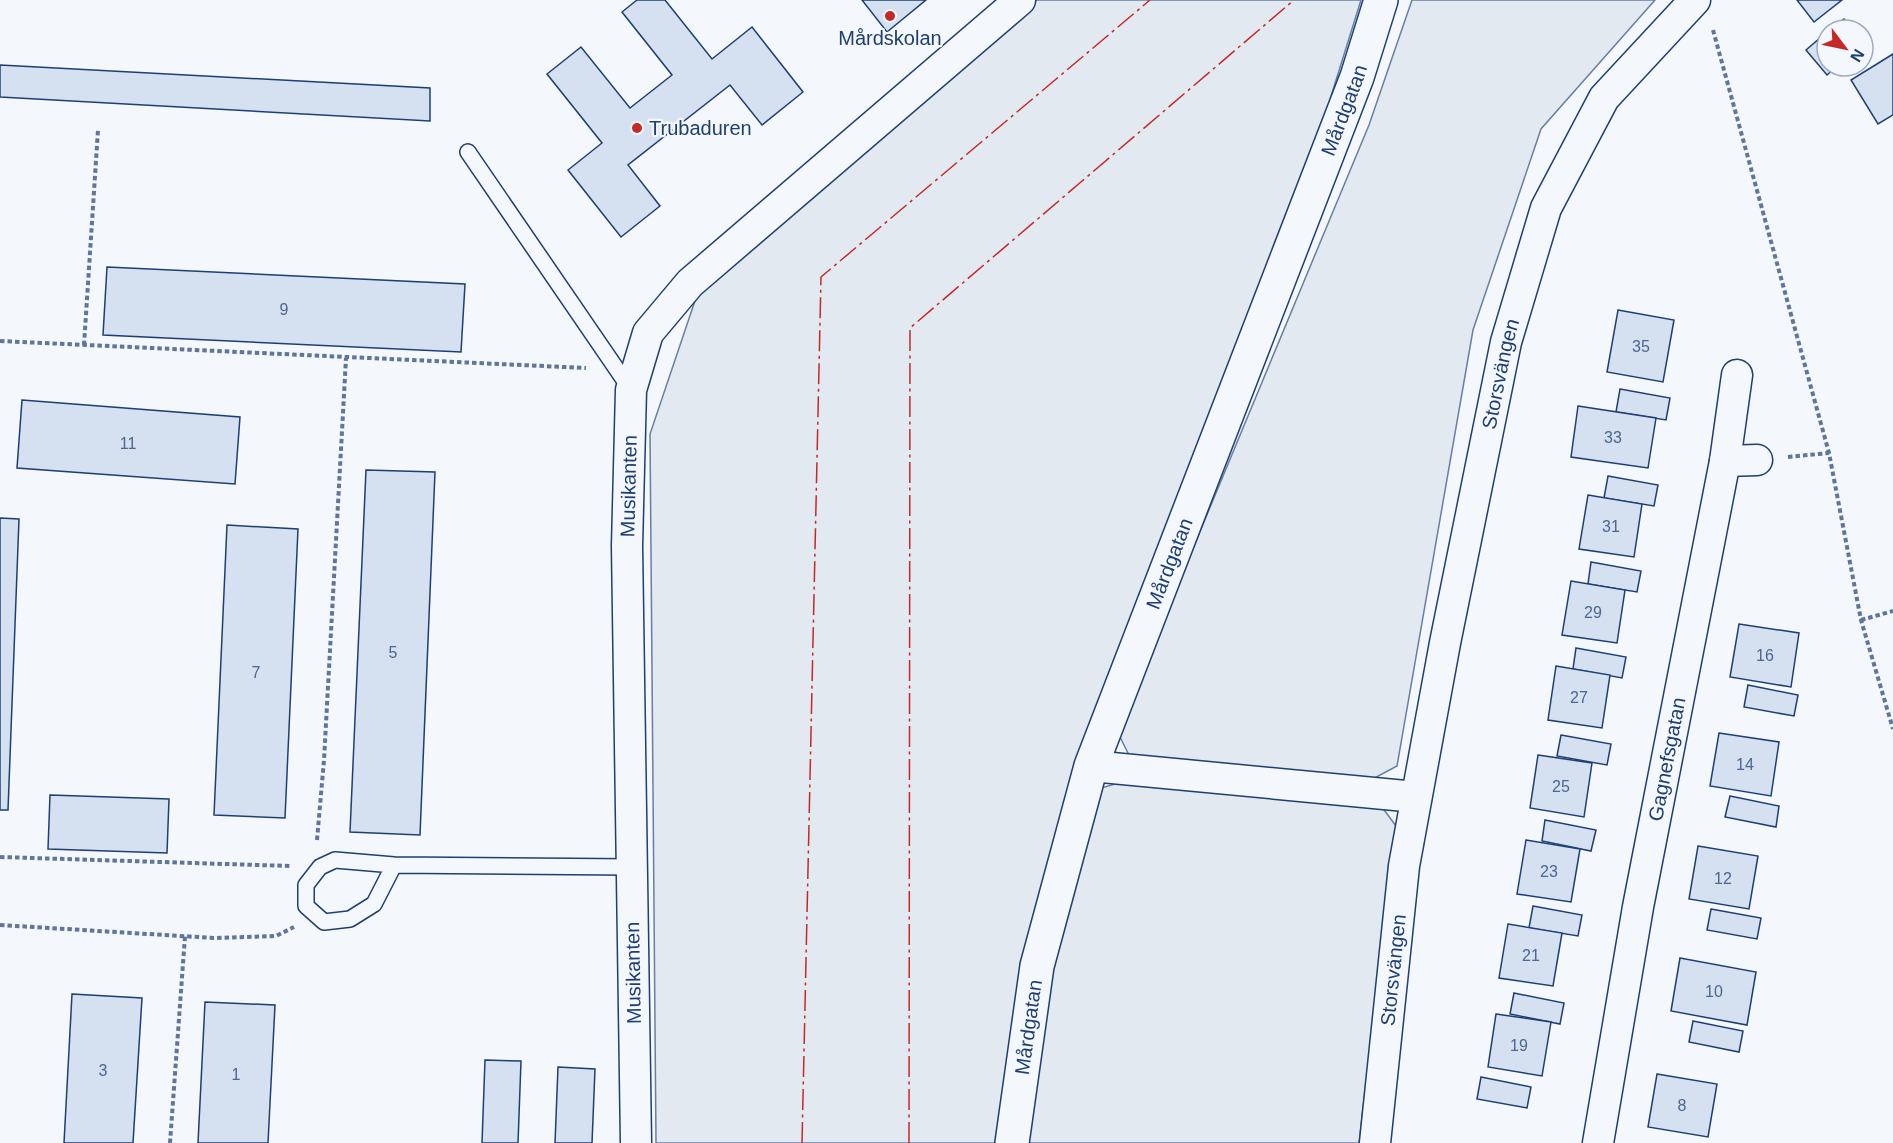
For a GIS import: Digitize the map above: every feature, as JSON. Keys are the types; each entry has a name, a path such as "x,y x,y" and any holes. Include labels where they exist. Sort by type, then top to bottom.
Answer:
{"street":[{"name":"Musikanten","path":"636,1143 624,380 648,333 690,283 1020,0"},
{"name":"Mårdgatan","path":"1012,1143 1037,966 1091,766 1358,77 1381,0"},
{"name":"Storsvängen","path":"1375,1143 1404,866 1445,643 1506,342 1546,208 1604,98 1703,12"},
{"name":"Gagnefsgatan","path":"1598,1143 1638,907 1725,461 1737,375"},
{"path":"1725,461 1757,460"},
{"path":"1091,766 1416,797"}],"lane":[{"path":"468,152 624,380"},
{"path":"394,866 375,904 350,919 324,922 306,906 306,885 315,870 335,860 394,866 632,867"}],"path":[{"path":"1703,12 1829,453 1861,620 1893,729"},
{"path":"84,345 98,130"},
{"path":"0,341 345,358 624,380"},
{"path":"0,857 315,870 324,760 345,358"},
{"path":"1757,460 1829,453"},
{"path":"1861,620 1893,610"},
{"path":"0,925 214,938 276,936 316,915"},
{"path":"170,1143 185,936"}],"shaded area":[{"path":"1037,0 1361,0 1328,106 1083,754 996,1143 656,1143 650,434 699,289"},
{"path":"1412,0 1655,0 1541,129 1473,330 1397,766 1371,780 1130,757 1117,731 1369,125"},
{"path":"1129,780 1379,803 1396,826 1359,1143 1025,1143 1047,974 1101,788"}],"building":[{"path":"637,0 665,0 712,59 752,27 803,92 762,125 730,85 628,165 660,206 621,237 568,170 602,143 547,74 581,47 630,108 672,75 622,12"},
{"name":"Mårdskolan","path":"862,0 926,0 887,32"},
{"path":"1797,0 1842,0 1819,18 1815,18 1814,22"},
{"path":"1815,42 1815,61 1806,50"},
{"path":"1893,54 1893,115 1878,124 1851,80 1875,78 1875,65"},
{"path":"0,65 430,88 430,121 0,97"},
{"path":"107,267 465,284 461,352 103,335"},
{"path":"1618,310 1674,320 1663,382 1607,372"},
{"path":"1620,389 1670,398 1666,420 1616,412"},
{"path":"22,400 240,417 235,484 17,468"},
{"path":"1578,406 1656,418 1648,468 1571,457"},
{"path":"366,470 435,472 420,835 350,832"},
{"path":"1608,476 1658,485 1654,506 1604,498"},
{"path":"1588,495 1642,504 1634,557 1579,549"},
{"path":"0,518 19,519 8,810 0,810"},
{"path":"227,525 298,529 285,818 214,815"},
{"path":"1591,562 1641,571 1637,592 1588,584"},
{"path":"1571,581 1625,590 1617,643 1562,635"},
{"path":"1739,624 1799,633 1791,687 1730,677"},
{"path":"1576,648 1626,657 1622,678 1573,669"},
{"path":"1556,666 1610,675 1602,728 1548,720"},
{"path":"1748,685 1798,695 1794,716 1744,707"},
{"path":"1719,733 1779,742 1771,796 1710,786"},
{"path":"1561,735 1611,744 1607,765 1557,756"},
{"path":"1538,755 1592,763 1584,817 1530,808"},
{"path":"50,795 169,799 167,853 48,849"},
{"path":"1730,796 1779,806 1776,827 1725,817"},
{"path":"1545,820 1596,830 1591,851 1542,841"},
{"path":"1526,840 1580,849 1571,902 1517,894"},
{"path":"1698,846 1758,856 1749,909 1689,899"},
{"path":"1533,906 1582,915 1578,936 1529,928"},
{"path":"1711,909 1761,918 1757,939 1707,930"},
{"path":"1508,924 1562,933 1553,986 1499,978"},
{"path":"1680,958 1756,972 1747,1025 1671,1011"},
{"path":"1514,993 1564,1003 1560,1024 1510,1014"},
{"path":"72,994 142,998 133,1143 64,1143"},
{"path":"205,1002 275,1005 268,1143 198,1143"},
{"path":"1496,1014 1551,1022 1542,1076 1488,1067"},
{"path":"1693,1021 1743,1031 1739,1052 1689,1042"},
{"path":"485,1060 521,1061 518,1143 482,1143"},
{"path":"558,1067 595,1069 592,1143 555,1143"},
{"path":"1657,1074 1717,1084 1708,1137 1648,1127"},
{"path":"1481,1077 1531,1087 1527,1108 1477,1099"}],"power":[{"path":"802,1143 821,277 1150,0"},
{"path":"909,1143 910,328 1294,0"}],"place":[{"name":"Mårdskolan","path":"890,16"},
{"name":"Trubaduren","path":"637,128"}]}
